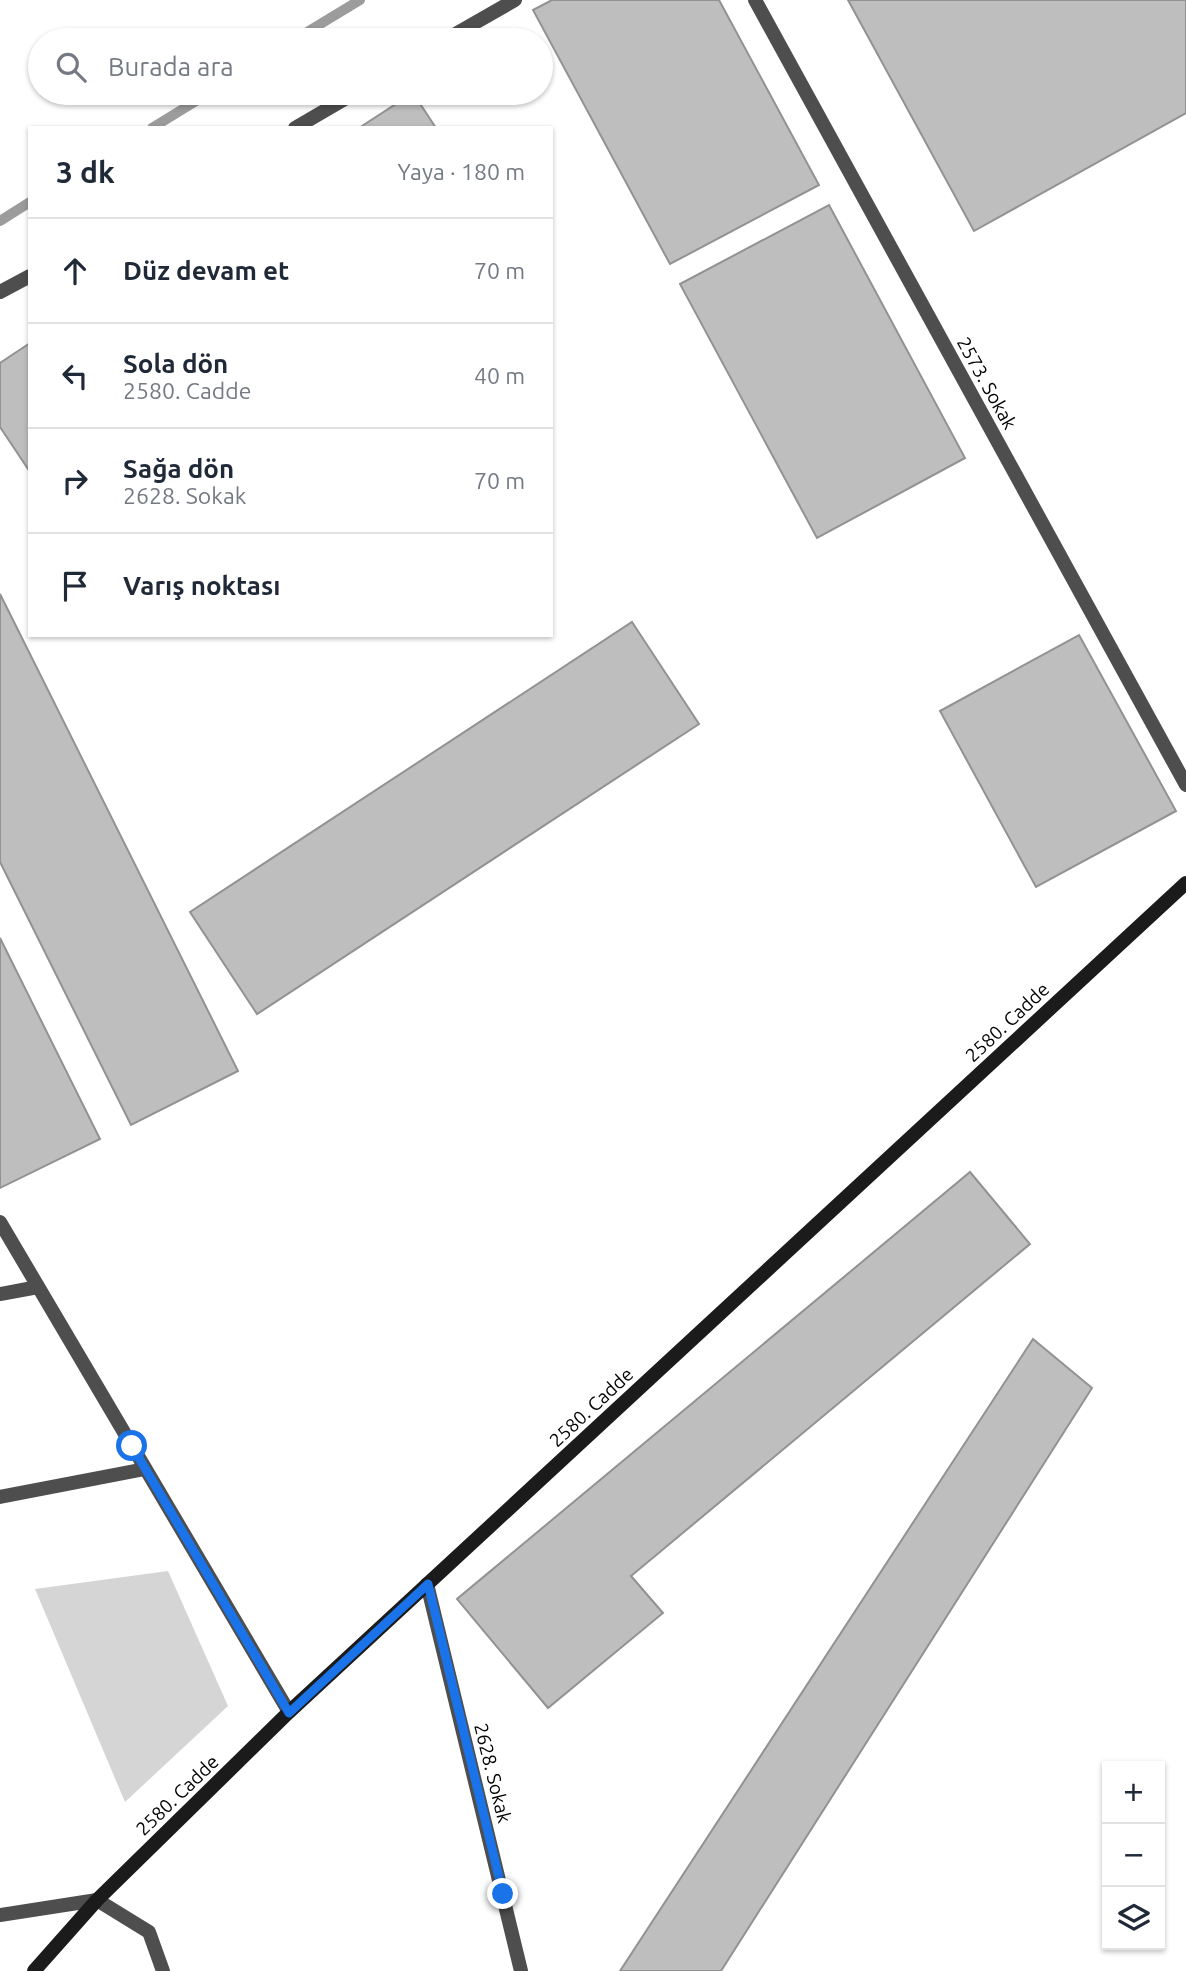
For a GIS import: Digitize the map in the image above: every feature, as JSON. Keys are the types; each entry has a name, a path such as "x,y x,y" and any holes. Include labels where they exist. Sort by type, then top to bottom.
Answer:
{"main road":[{"name":"2580. Cadde","path":"34,1971 97,1900 289,1713 1186,883"}],"street":[{"path":"466,28 514,0"},
{"name":"2573. Sokak","path":"755,0 1186,785"},
{"path":"298,126 334,105"},
{"path":"0,292 28,277"},
{"path":"0,1222 289,1713"},
{"path":"0,1294 38,1287"},
{"path":"0,1496 145,1468"},
{"name":"2628. Sokak","path":"428,1584 521,1971"},
{"path":"0,1915 97,1900 149,1932 163,1971"}],"shaded area":[{"path":"168,1571 228,1706 125,1802 35,1589"}],"building":[{"path":"552,0 719,0 819,185 670,264 553,47 553,28 543,28 533,10"},
{"path":"848,0 1186,0 1186,113 974,231"},
{"path":"394,105 421,105 435,126 362,126"},
{"path":"829,205 965,458 817,538 680,284"},
{"path":"28,344 28,469 0,427 0,363"},
{"path":"0,594 238,1071 131,1125 0,862"},
{"path":"632,622 699,724 257,1014 190,912"},
{"path":"1079,635 1176,811 1036,887 940,711"},
{"path":"0,938 100,1139 0,1188"},
{"path":"970,1172 1030,1244 631,1576 663,1613 548,1708 457,1599"},
{"path":"1033,1339 1092,1388 721,1971 620,1971"}],"waterway":[{"path":"314,28 360,0"},
{"path":"155,126 189,105"},
{"path":"0,221 28,203"}],"route":[{"path":"132,1446 289,1713 428,1584 503,1894"}]}
